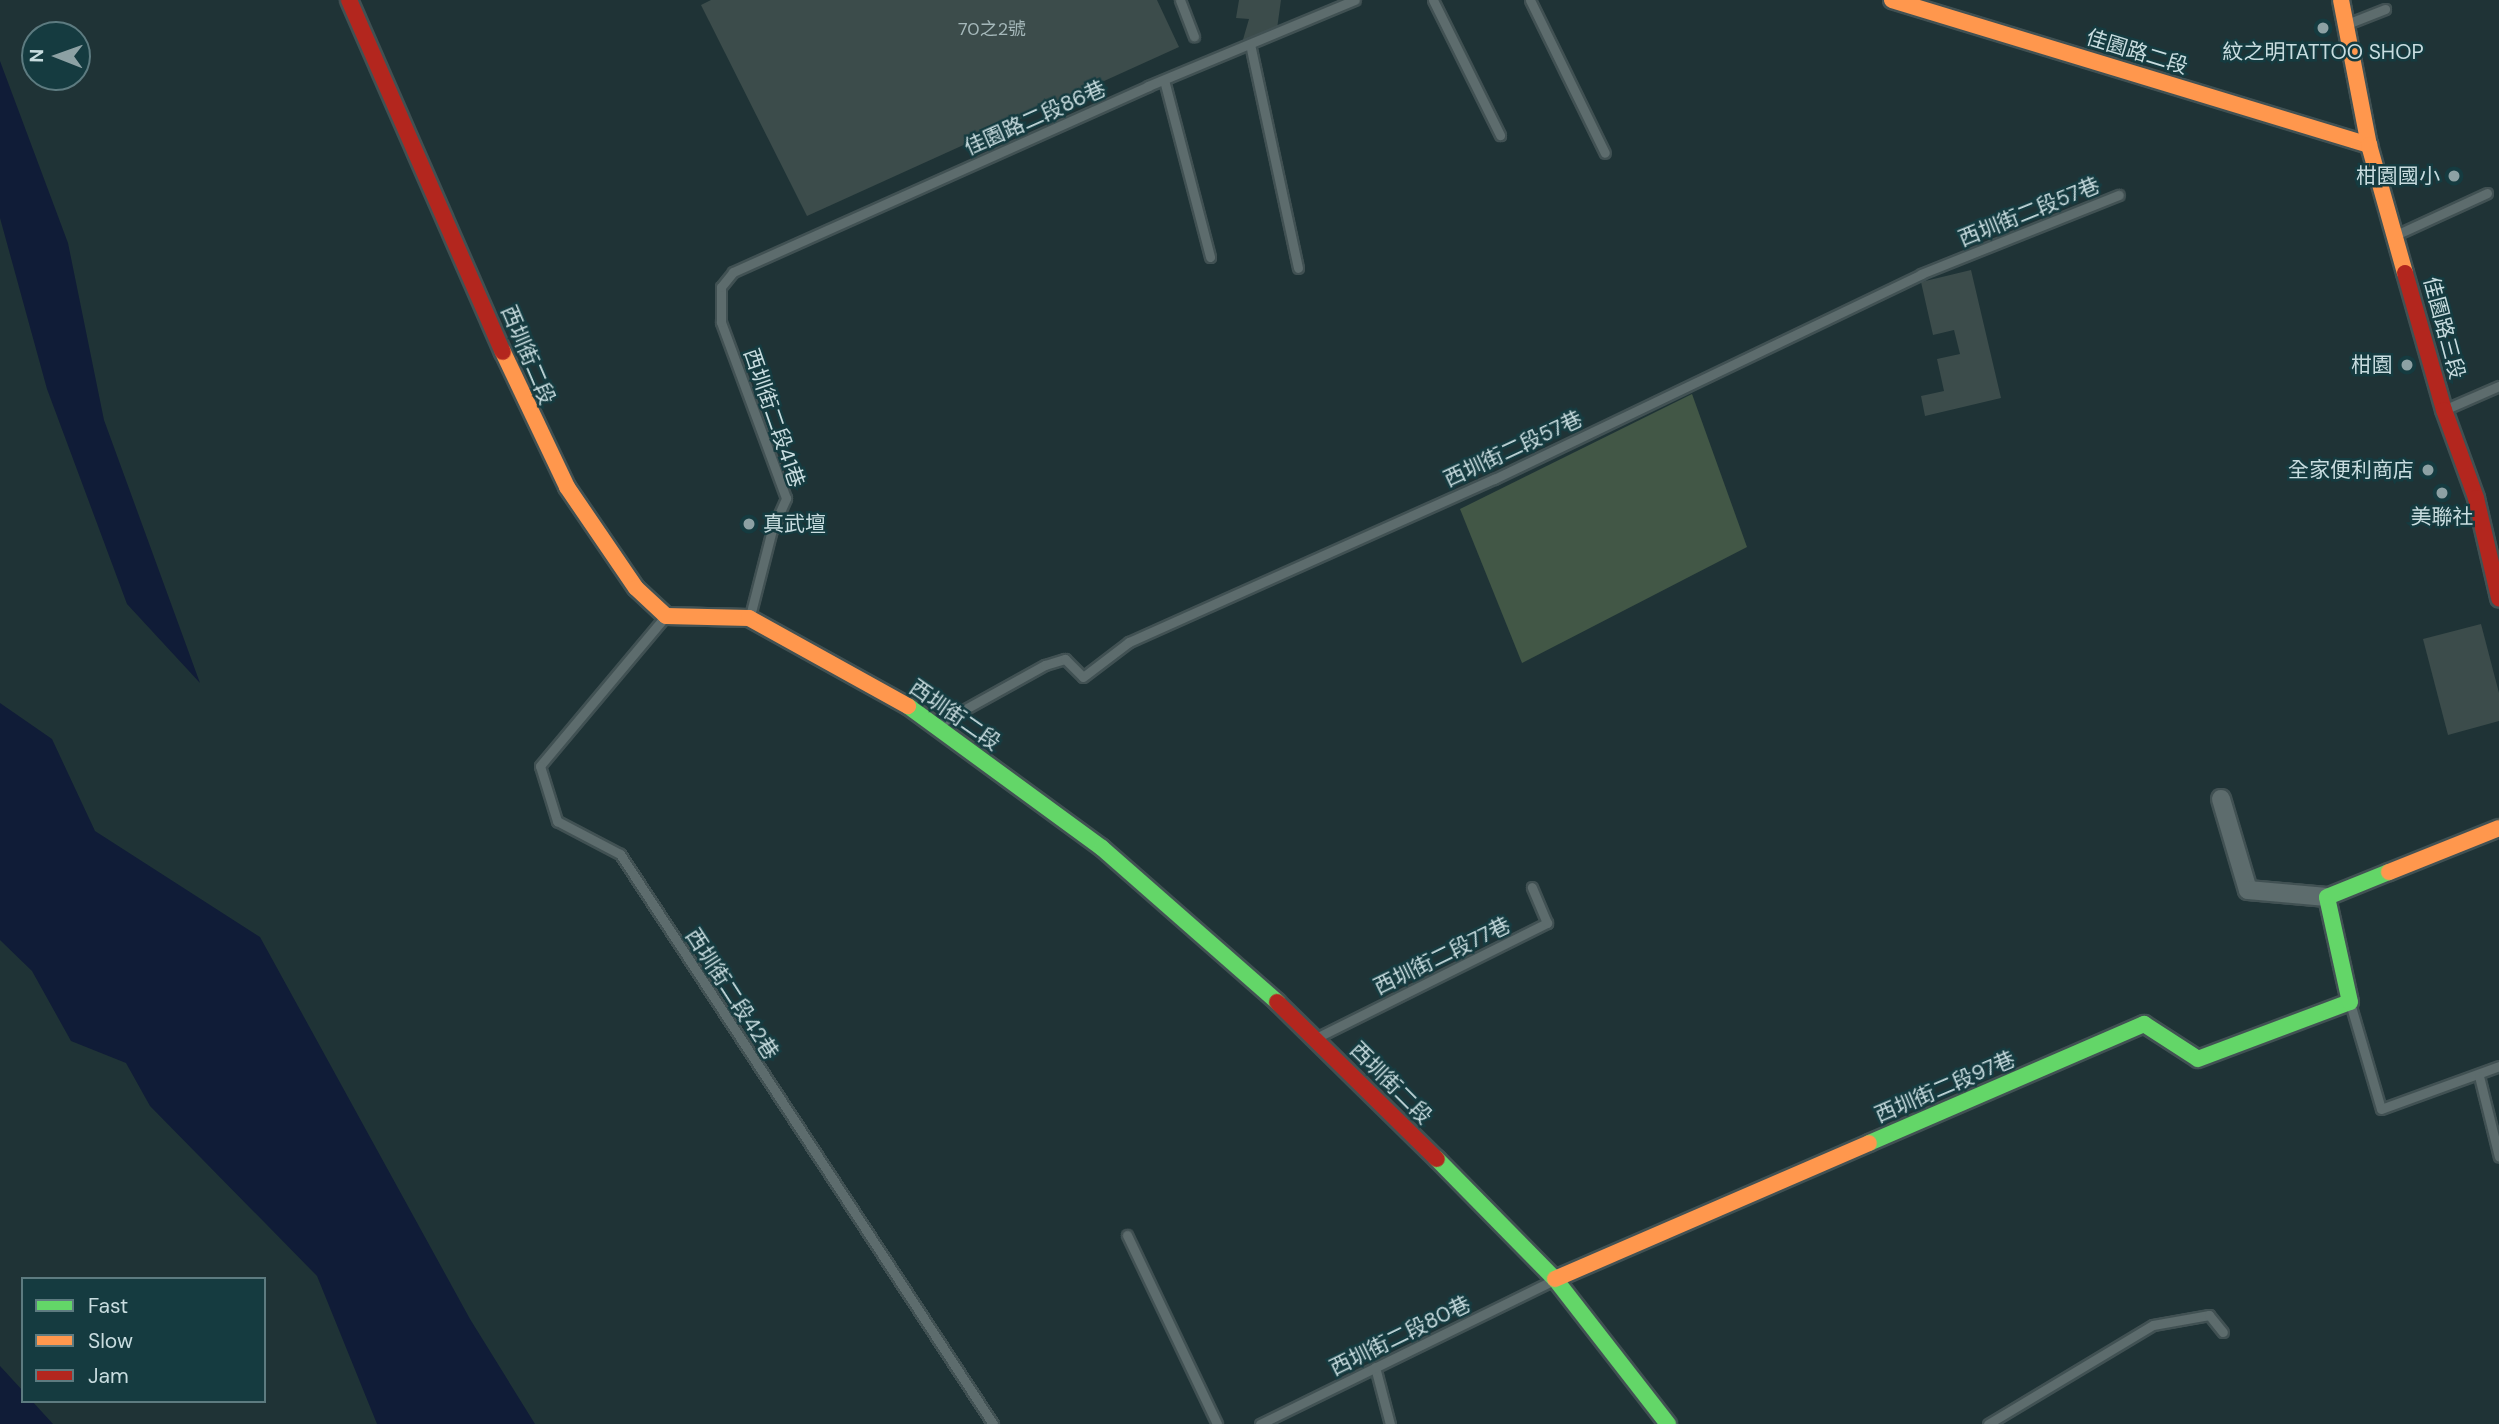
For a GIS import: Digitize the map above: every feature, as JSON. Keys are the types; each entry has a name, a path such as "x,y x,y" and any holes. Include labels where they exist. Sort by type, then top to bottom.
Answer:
{"street":[{"name":"西圳街二段","path":"349,0 534,423 568,487 636,588 666,616 750,618 938,725 1102,848 1317,1038 1555,1279 1668,1424"},
{"name":"佳園路二段","path":"1892,0 2369,145"},
{"name":"佳園路三段","path":"2341,0 2369,145 2444,410 2476,498 2499,598"},
{"path":"2476,498 2499,506"},
{"path":"2221,799 2248,890 2327,897 2499,828"},
{"path":"2327,897 2350,1002"},
{"name":"西圳街二段97巷","path":"1555,1279 2144,1024 2198,1059 2350,1002"}],"lane":[{"path":"1180,0 1194,36"},
{"name":"佳園路二段86巷","path":"733,272 1164,80 1355,0"},
{"path":"1433,0 1500,135"},
{"path":"1530,0 1605,153"},
{"path":"2346,24 2385,9"},
{"path":"1250,44 1297,268"},
{"path":"1164,80 1210,257"},
{"path":"2396,234 2487,193"},
{"name":"西圳街二段57巷","path":"938,725 1045,665 1065,659 1083,677 1129,642 1494,479 1921,274 2119,195"},
{"name":"西圳街二段41巷","path":"733,272 721,287 721,322 786,498 772,530 750,618"},
{"path":"2444,410 2499,386"},
{"name":"西圳街二段42巷","path":"666,616 540,766 557,821 620,854 993,1424"},
{"name":"西圳街二段77巷","path":"1317,1038 1547,923 1532,887"},
{"path":"2350,1002 2381,1110 2479,1076 2499,1066"},
{"path":"2479,1076 2499,1157"},
{"path":"1127,1235 1217,1424"},
{"name":"西圳街二段80巷","path":"1260,1424 1555,1279"},
{"path":"1988,1424 2153,1325 2209,1315 2223,1332"},
{"path":"1375,1367 1390,1424"}],"green space":[{"path":"1692,394 1747,547 1522,663 1460,509"}],"water":[{"path":"0,61 68,243 104,420 200,683 127,604 47,389 0,218"},
{"path":"0,703 52,739 95,831 260,937 470,1319 535,1424 377,1424 317,1276 150,1106 126,1063 71,1041 32,971 0,940"},
{"path":"0,1366 21,1389 21,1403 34,1403 53,1424 0,1424"}],"building":[{"path":"711,0 1157,0 1179,47 807,216 701,5"},
{"path":"1239,0 1281,0 1277,29 1242,43 1249,19 1236,18"},
{"path":"1971,270 2001,398 1925,416 1921,396 1944,391 1937,359 1960,354 1954,330 1933,335 1921,282"},
{"path":"2481,624 2499,693 2499,721 2448,735 2423,639"}],"traffic: fast":[{"path":"908,706 1102,848 1277,1002"},
{"path":"1869,1143 2144,1024 2198,1059 2350,1002 2327,897 2389,872"},
{"path":"1437,1159 1555,1279 1668,1424"}],"traffic: slow":[{"path":"1892,0 2369,145"},
{"path":"2341,0 2369,145 2405,273"},
{"path":"503,352 567,487 636,588 666,616 749,618 908,706"},
{"path":"2389,872 2499,828"},
{"path":"1555,1279 1869,1143"}],"traffic: jam":[{"path":"349,0 503,352"},
{"path":"2405,273 2444,410 2476,498 2499,598"},
{"path":"1277,1002 1437,1159"}],"place":[{"name":"紋之明TATTOO SHOP","path":"2323,28"},
{"name":"柑園國小","path":"2454,176"},
{"name":"柑園","path":"2407,365"},
{"name":"全家便利商店","path":"2428,470"},
{"name":"美聯社","path":"2442,493"},
{"name":"真武壇","path":"749,524"}]}
